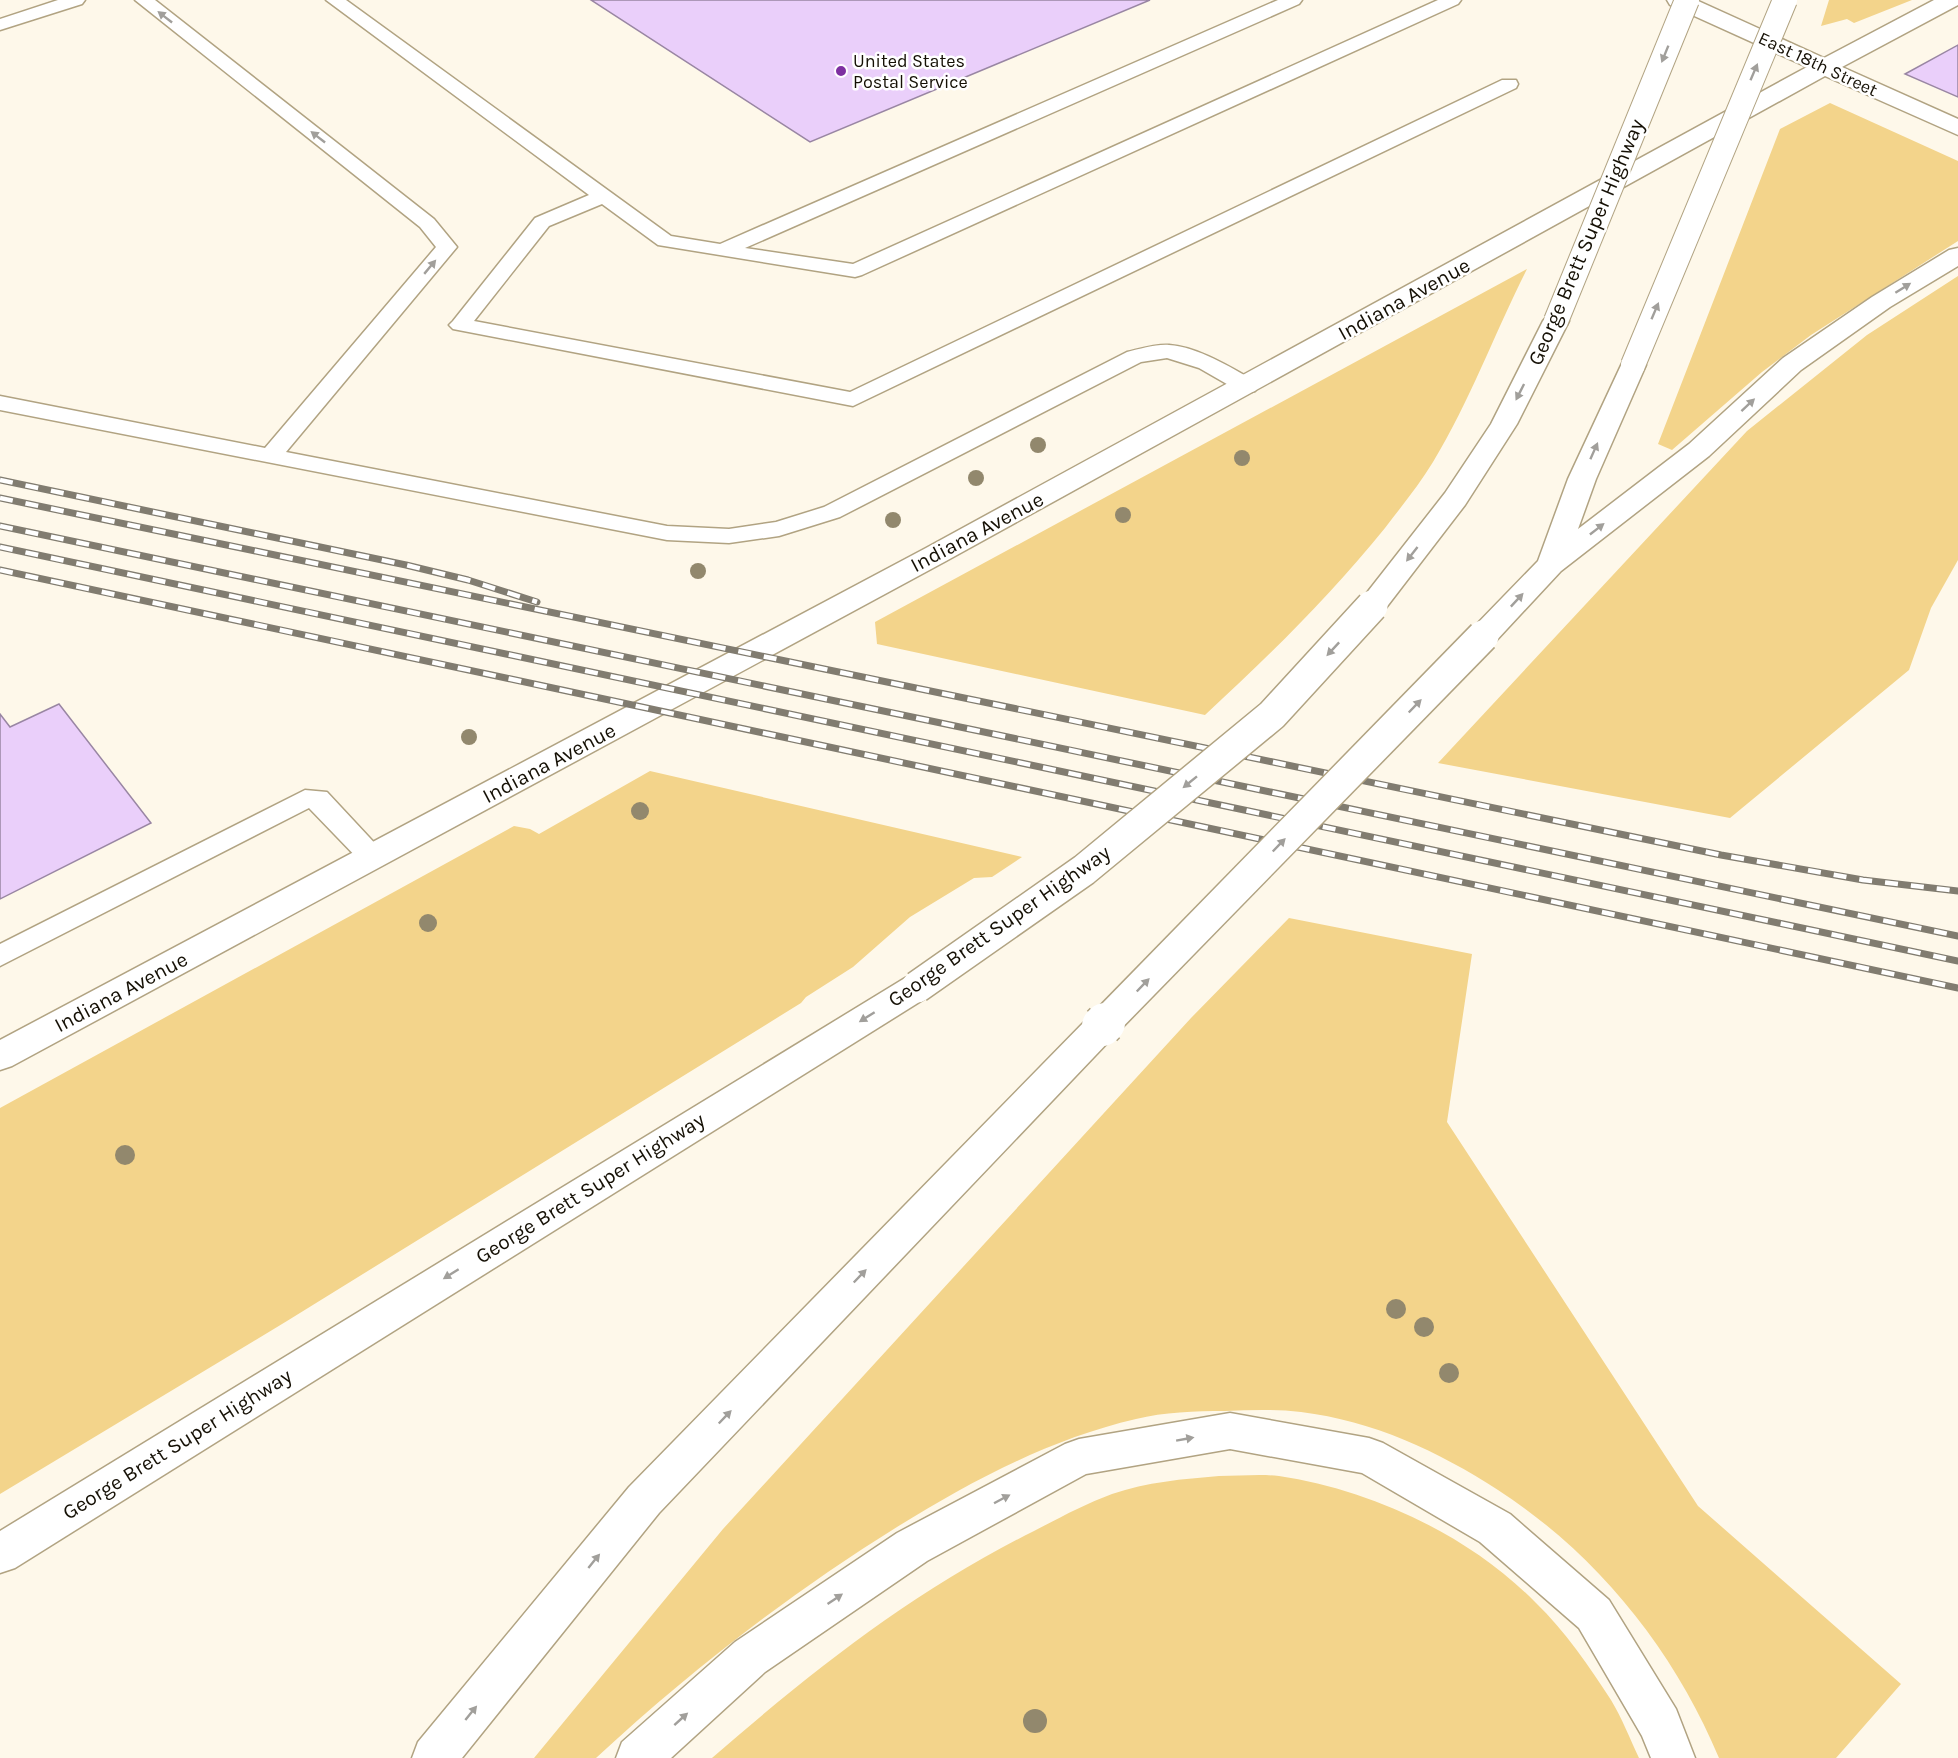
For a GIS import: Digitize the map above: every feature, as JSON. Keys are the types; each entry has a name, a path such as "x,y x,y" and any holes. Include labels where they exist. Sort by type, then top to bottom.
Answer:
{"main road":[{"name":"East 18th Street","path":"1678,0 1958,128"},
{"name":"George Brett Super Highway","path":"12,1546 916,987 1084,870 1272,715 1372,606 1455,499 1504,424 1556,321 1687,0"},
{"path":"1551,564 1582,479 1633,365 1785,0"},
{"name":"Indiana Avenue","path":"0,1056 373,858 1247,386 1825,66 1950,0"},
{"path":"434,1758 644,1500 1551,564 1699,450 1792,364 1881,302 1958,255"},
{"path":"638,1758 750,1657 912,1547 1079,1457 1230,1431 1369,1456 1495,1528 1594,1614 1660,1724 1673,1758"}],"lane":[{"path":"0,25 76,0"},
{"path":"144,0 428,223 447,247 270,456"},
{"path":"335,0 666,241 855,271 1452,0"},
{"path":"723,250 1293,0"},
{"path":"604,196 542,222 460,325 853,399 1509,84"},
{"path":"0,403 666,533 729,536 779,529 832,512 1135,357 1168,351 1207,363 1247,386"},
{"path":"0,956 305,799 318,799 373,858"}],"shaded area":[{"path":"1829,0 1912,0 1854,23 1847,19 1821,26"},
{"path":"1830,103 1958,161 1958,241 1811,335 1762,372 1672,450 1658,444 1780,129"},
{"path":"1527,269 1459,415 1416,487 1385,528 1321,601 1276,648 1205,715 877,644 875,622"},
{"path":"1958,276 1958,560 1931,608 1909,670 1730,818 1438,763 1747,431 1867,335"},
{"path":"650,771 1022,857 992,877 974,878 910,917 853,967 806,997 801,1003 287,1321 0,1494 0,1108 514,826 530,829 539,834"},
{"path":"1289,918 1472,954 1447,1122 1698,1506 1901,1684 1836,1758 1719,1758 1701,1718 1679,1680 1629,1608 1600,1574 1534,1515 1498,1490 1452,1463 1379,1430 1328,1416 1263,1410 1169,1413 1147,1417 1104,1427 1012,1463 925,1510 818,1579 704,1664 596,1758 534,1758 723,1529 1191,1018"},
{"path":"1219,1476 1279,1476 1349,1492 1417,1519 1481,1556 1536,1603 1567,1637 1611,1700 1639,1758 712,1758 788,1694 866,1634 906,1606 990,1554 1072,1511 1112,1494 1152,1484"}],"building":[{"name":"United States Postal Service","path":"591,0 1150,0 810,142"},
{"path":"1958,45 1958,97 1905,74"},
{"path":"59,704 151,823 0,899 0,714 10,727"}],"railway":[{"path":"0,480 406,565 468,580 537,602"},
{"path":"0,498 1721,855 1863,880 1958,891"},
{"path":"0,526 1958,936"},
{"path":"0,547 1958,961"},
{"path":"0,570 1958,988"}],"place":[{"name":"United States Postal Service","path":"841,71"}]}
